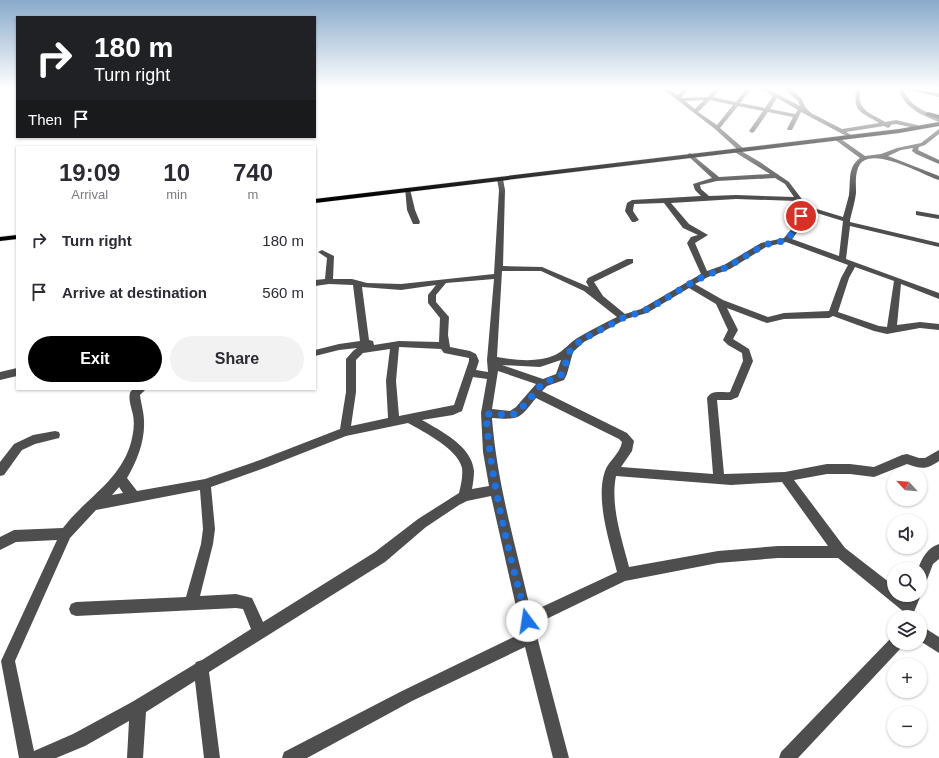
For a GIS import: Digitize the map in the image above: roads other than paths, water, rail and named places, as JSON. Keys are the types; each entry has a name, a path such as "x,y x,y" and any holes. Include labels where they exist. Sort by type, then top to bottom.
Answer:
{"main road":[{"path":"882,132 914,126 938,126"},
{"path":"316,202 407,189 938,126"},
{"path":"0,239 16,237"}],"street":[{"path":"712,124 738,149 789,186 805,207 846,222 939,245"},
{"path":"717,128 720,124"},
{"path":"752,131 756,124"},
{"path":"790,129 792,124"},
{"path":"828,124 850,136"},
{"path":"840,131 884,124"},
{"path":"887,124 895,129"},
{"path":"907,124 914,126"},
{"path":"842,259 846,222 852,195 854,170 857,163 864,158 882,156 899,149 923,144 938,126"},
{"path":"836,138 864,158"},
{"path":"916,146 915,150 918,153 939,162"},
{"path":"690,155 717,179"},
{"path":"882,156 939,178"},
{"path":"706,198 698,190 696,184 717,179 777,176"},
{"path":"500,179 502,190 499,272 492,367 486,414 489,452 496,490 530,637 561,758"},
{"path":"407,189 411,210 416,222"},
{"path":"634,220 629,211 629,204 632,202 736,197 799,199"},
{"path":"666,201 684,224 704,235 694,238 691,243 705,276"},
{"path":"787,240 798,226 805,207"},
{"path":"919,213 939,216"},
{"path":"469,373 515,363 540,363 558,358 570,351 581,340 623,318 644,311 688,284 727,267 764,245 787,240 939,296"},
{"path":"322,252 331,258 329,281"},
{"path":"600,298 590,282 591,280 630,261"},
{"path":"833,313 845,278 853,264"},
{"path":"316,283 329,281 357,283 371,286 401,287 499,272 542,269 587,290 600,298 623,318"},
{"path":"892,329 892,318 898,280"},
{"path":"89,507 105,502 136,498 205,484 263,464 345,432 394,421 453,411 458,408 474,361 473,356 463,352 448,351 444,346 443,327 445,317 432,303 431,299 432,295 444,281"},
{"path":"357,283 365,343"},
{"path":"688,284 720,302 764,319 771,320 784,316 829,315 833,313 887,332 892,329 920,325 939,327"},
{"path":"719,479 712,398 714,396 731,396 734,394 748,361 746,351 732,344 728,340 733,330 720,302"},
{"path":"316,353 338,346 365,343 444,346"},
{"path":"391,345 391,381 394,421"},
{"path":"345,432 351,392 350,383 353,356 361,350 391,345"},
{"path":"486,414 512,415 520,410 543,383 562,374 570,351"},
{"path":"492,367 543,383"},
{"path":"0,376 16,372"},
{"path":"27,758 8,672 8,661 66,534 74,522 120,478 133,452 140,425 135,394 140,390"},
{"path":"536,392 616,431 628,442 626,451 611,471 608,480 608,499 624,575"},
{"path":"411,418 457,450 464,458 468,469 465,496"},
{"path":"0,471 18,447 32,440 55,435"},
{"path":"611,471 731,480 785,477 827,469 850,469 874,472 907,459 919,463 927,463 939,455"},
{"path":"785,477 840,552 887,589"},
{"path":"120,478 128,490 136,498"},
{"path":"191,603 207,544 209,529 205,484"},
{"path":"36,758 79,740 138,708 201,667 259,633 380,557 422,523 455,500 465,496 496,490"},
{"path":"0,544 14,536 66,534"},
{"path":"927,562 939,550"},
{"path":"527,621 624,575 718,557 778,552 840,552"},
{"path":"76,609 236,601 246,603 253,614 259,633"},
{"path":"290,758 407,696 530,637"},
{"path":"927,637 939,646"},
{"path":"787,758 889,650"},
{"path":"201,667 212,758"},
{"path":"135,758 138,708"}]}
